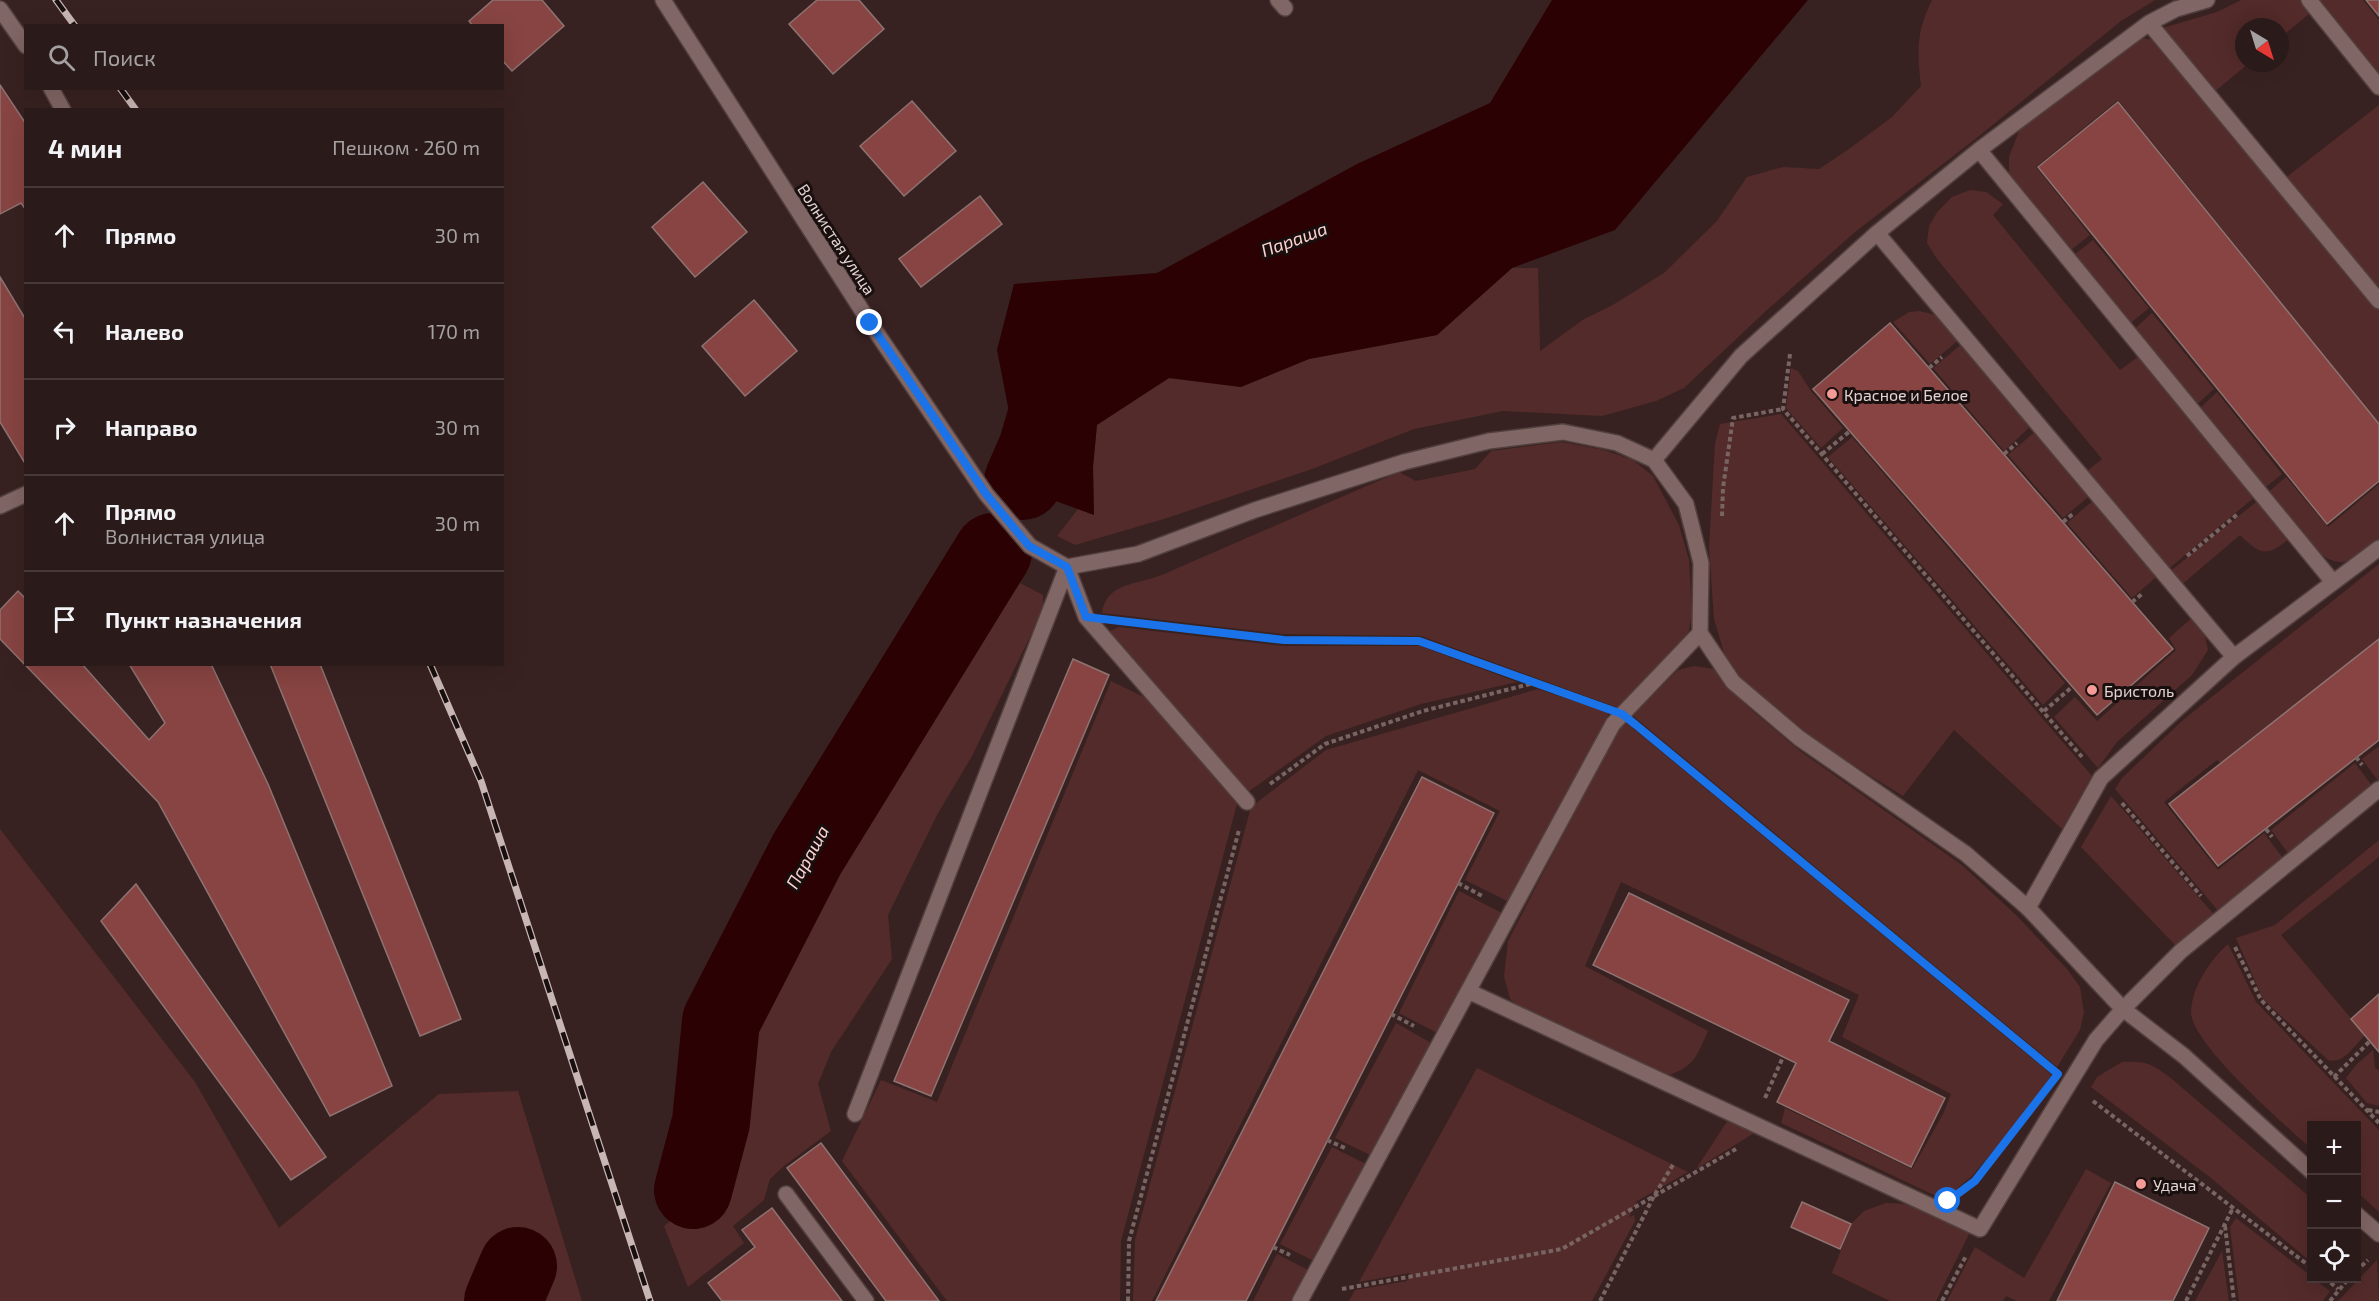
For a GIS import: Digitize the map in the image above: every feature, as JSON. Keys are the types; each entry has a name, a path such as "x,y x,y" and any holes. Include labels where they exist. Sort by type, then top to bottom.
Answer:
{"street":[{"name":"Волнистая улица","path":"663,0 870,323 986,494 1029,546 1067,567"},
{"path":"1654,460 1742,356 1877,233 1978,150 2149,23 2176,9 2207,0"},
{"path":"2309,0 2379,87"},
{"path":"0,9 24,43"},
{"path":"2149,23 2379,301"},
{"path":"52,90 62,108"},
{"path":"1978,150 2333,582"},
{"path":"1877,233 2234,657"},
{"path":"1067,567 1138,554 1255,510 1404,462 1489,441 1563,432 1617,443 1654,460 1686,504 1701,563 1700,633 1733,682 1799,738 1966,854 2028,908 2123,1009 2184,1056 2307,1168"},
{"path":"0,506 24,495"},
{"path":"2028,908 2101,778 2234,657 2379,548"},
{"path":"1067,567 1086,617 1247,802"},
{"path":"855,1114 1067,567"},
{"path":"1301,1298 1613,724 1700,633"},
{"path":"1468,991 1980,1229 2097,1040 2123,1009 2181,951 2379,789"},
{"path":"786,1194 866,1301"},
{"path":"2361,1218 2379,1234"}],"path":[{"path":"1795,308 1783,409 2221,918 2261,1000 2379,1123"},
{"path":"1722,523 1733,418 1783,409"},
{"path":"1822,454 1850,431"},
{"path":"2132,602 2261,495"},
{"path":"1086,617 1284,640 1419,641 1622,714 2070,1083 2307,1264"},
{"path":"1128,1301 1129,1241 1247,802 1325,744 1423,711 1536,683"},
{"path":"2044,711 2072,687"},
{"path":"2334,1077 2370,1041"},
{"path":"2366,1110 2379,1112"},
{"path":"1301,1298 1562,1249 1769,1130"},
{"path":"1600,1301 1654,1196 1674,1163"},
{"path":"2186,1301 2233,1208"},
{"path":"2224,1226 2235,1301"},
{"path":"1942,1301 1980,1229"},
{"path":"2331,1283 2338,1289"},
{"path":"2330,1301 2344,1283"}],"shaded area":[{"path":"1932,0 2155,0 2121,21 1974,140 1855,232 1684,388 1656,401 1602,416 1503,411 1414,429 1312,469 1167,518 1075,545 1057,536 1078,509 1094,515 1093,467 1097,424 1169,378 1241,387 1309,359 1437,335 1512,268 1538,268 1540,351 1584,319 1611,306 1664,273 1717,221 1747,177 1783,167 1819,169 1892,117 1921,86 1920,32"},
{"path":"2241,0 2302,0 2311,12 2289,30 2289,18 2235,18 2235,72 2238,72 2213,93 2159,29 2217,12"},
{"path":"2315,0 2363,0 2379,20 2379,79"},
{"path":"2142,38 2157,41 2379,307 2379,423 2118,100 2036,167 2090,235 2066,254 2015,189 2009,173 2009,157 2019,131 2133,41"},
{"path":"2379,105 2379,294 2284,179"},
{"path":"1970,190 1986,192 2003,204 1993,215 2120,370 2142,354 2257,495 2166,571 2082,475 2102,459 1937,259 1927,243 1929,226 1938,211 1952,197"},
{"path":"2093,240 2149,308 2127,326 2070,258"},
{"path":"1919,311 1936,315 1961,338 1930,364 1893,322 1909,312"},
{"path":"2152,313 2214,389 2194,407 2132,331"},
{"path":"1964,342 2033,424 2004,451 1933,368"},
{"path":"1791,368 1798,371 1811,391 1843,428 1821,448 1786,408"},
{"path":"2217,392 2282,474 2262,490 2197,411"},
{"path":"1781,414 2092,776 2062,829 1954,730 1903,796 1803,734 1740,681 1725,656 1714,619 1709,547 1715,444 1720,424"},
{"path":"2038,429 2093,493 2063,518 2008,455"},
{"path":"1852,437 2065,683 2043,705 1828,457"},
{"path":"1562,442 1604,450 1633,460 1653,476 1679,525 1689,560 1692,615 1689,630 1682,643 1621,709 1421,636 1283,634 1102,613 1104,604 1114,591 1164,574 1399,472 1416,481 1475,469 1491,451"},
{"path":"2286,477 2328,527 2379,484 2379,542 2353,560 2342,562 2321,554 2300,536 2266,494"},
{"path":"2096,498 2161,573 2132,598 2067,523"},
{"path":"2260,499 2291,537 2271,551 2265,551 2254,547 2240,535 2179,587 2168,573"},
{"path":"999,564 1012,579 1043,595 1043,610 972,756 937,815 888,915 892,959 831,1052 818,1084 831,1131 770,1179 764,1200 733,1226 744,1243 688,1287 664,1226 697,1200 718,1173 735,1139 728,1115 733,1085 744,1023 764,971 882,757"},
{"path":"2379,564 2379,639 2221,763 2217,760 2164,802 2218,870 2264,833 2285,861 2221,914 2115,789 2122,778 2184,719"},
{"path":"2194,616 2203,627 2208,650 2192,675 2117,742 2098,768 2054,717 2075,697 2097,721 2176,650 2169,638"},
{"path":"1119,627 1283,646 1420,646 1517,682 1421,704 1326,736 1248,792 1110,631"},
{"path":"1694,666 1714,669 1749,708 1800,751 1962,865 2017,916 2067,969 2080,987 2084,1013 2080,1030 2057,1067 1632,715 1678,670"},
{"path":"1111,681 1146,698 1237,804 1121,1241 1120,1301 947,1301 842,1161 881,1080 937,1102"},
{"path":"1538,689 1609,713 1509,902 1465,880 1500,811 1418,770 1152,1301 1133,1301 1135,1240 1251,807 1326,750"},
{"path":"1624,721 2052,1075 2020,1119 1972,1176 1954,1191 1936,1196 1781,1123 1785,1108 1912,1169 1943,1114 1951,1094 1842,1037 1859,995 1621,882 1585,966 1708,1031 1694,1059 1685,1068 1669,1075 1526,1012 1510,999 1504,976 1508,941 1618,728"},
{"path":"2379,746 2379,782 2362,759"},
{"path":"2355,763 2373,787 2291,857 2271,830"},
{"path":"2111,796 2216,917 2178,948 2081,847"},
{"path":"0,829 195,1082 279,1228 439,1094 518,1091 582,1301 0,1301"},
{"path":"2379,840 2379,857 2281,935 2365,1035 2344,1057 2339,1060 2328,1060 2263,999 2236,938 2275,925"},
{"path":"1459,891 1502,913 1439,1034 1399,1013"},
{"path":"2228,944 2256,1002 2379,1130 2379,1212 2361,1196 2361,1121 2307,1121 2307,1145 2242,1084 2206,1044 2195,1026 2191,1012 2198,984 2215,958"},
{"path":"1396,1023 1433,1044 1374,1157 1335,1138"},
{"path":"2373,1050 2375,1068 2379,1070 2379,1106 2367,1103 2346,1078 2356,1065"},
{"path":"2122,1062 2138,1062 2154,1067 2172,1079 2307,1195 2307,1259 2211,1178 2091,1087 2097,1077"},
{"path":"1477,1068 1688,1172 1637,1201 1629,1217 1634,1215 1635,1221 1592,1301 1349,1301 1355,1290 1407,1281 1410,1273 1359,1282"},
{"path":"1730,1117 1759,1130 1696,1169"},
{"path":"1332,1147 1368,1165 1316,1262 1280,1244"},
{"path":"2086,1169 2111,1183 2049,1301 2017,1301 2006,1296 2003,1301 1947,1301 1975,1247 2024,1278"},
{"path":"1886,1203 1910,1204 1970,1232 1936,1301 1890,1301 1832,1273 1851,1224 1864,1211"},
{"path":"2236,1218 2307,1273 2307,1283 2319,1283 2330,1291 2323,1301 2239,1301 2230,1227"},
{"path":"2222,1251 2229,1301 2195,1301"},
{"path":"1277,1254 1310,1271 1294,1301 1253,1301"},
{"path":"2377,1260 2379,1301 2338,1301 2355,1283 2361,1283 2361,1277"}],"water":[{"path":"1552,0 1808,0 1615,230 1512,268 1437,335 1309,359 1241,387 1169,378 1097,425 1093,467 1094,515 1042,496 1010,417 997,350 1014,284 1157,273 1357,164 1490,103"}],"building":[{"path":"493,0 542,0 564,26 512,71 504,62 504,24 471,24 469,21"},
{"path":"817,0 859,0 884,29 833,74 789,24"},
{"path":"2366,0 2379,0 2379,16"},
{"path":"0,85 24,121 24,207 21,203 0,214"},
{"path":"912,101 956,151 904,196 860,146"},
{"path":"2118,102 2379,424 2379,481 2327,524 2038,167"},
{"path":"703,182 747,232 695,277 652,227"},
{"path":"980,196 1002,224 921,287 899,259"},
{"path":"0,277 24,317 24,462 0,422"},
{"path":"754,300 797,351 745,396 702,346"},
{"path":"1890,323 2173,649 2097,715 1813,389"},
{"path":"18,591 24,597 24,664 0,639 0,610"},
{"path":"2379,639 2379,740 2218,866 2169,804"},
{"path":"1073,659 1109,675 931,1096 894,1081"},
{"path":"26,666 84,666 149,740 165,723 130,666 212,666 268,784 392,1086 330,1116 158,802"},
{"path":"271,666 321,666 461,1019 420,1036"},
{"path":"1422,777 1494,813 1246,1301 1156,1301"},
{"path":"136,884 326,1157 291,1180 101,921"},
{"path":"1629,893 1849,1000 1829,1041 1945,1098 1911,1167 1777,1102 1796,1063 1593,965"},
{"path":"2379,994 2379,1052 2351,1019"},
{"path":"821,1143 939,1301 886,1301 787,1168"},
{"path":"2115,1182 2209,1228 2173,1301 2057,1301"},
{"path":"1802,1202 1851,1224 1840,1249 1791,1227"},
{"path":"772,1208 842,1301 722,1301 708,1283 755,1247 742,1230"}],"waterway":[{"name":"Параша","path":"1023,481 1037,449 1062,364"},
{"name":"Параша","path":"693,1190 711,1122 721,1021 807,854 993,552"},
{"name":"Параша","path":"503,1301 518,1266"}],"railway":[{"path":"56,0 74,24"},
{"path":"121,90 135,108"},
{"path":"431,666 481,781 650,1301"}],"place":[{"name":"Красное и Белое","path":"1832,394"},
{"name":"Бристоль","path":"2092,690"},
{"name":"Удача","path":"2141,1184"}],"route":[{"path":"870,323 986,494 1029,546 1067,567 1086,617 1284,640 1419,641 1622,714 1636,725 2058,1074 1975,1181 1948,1201"}]}
